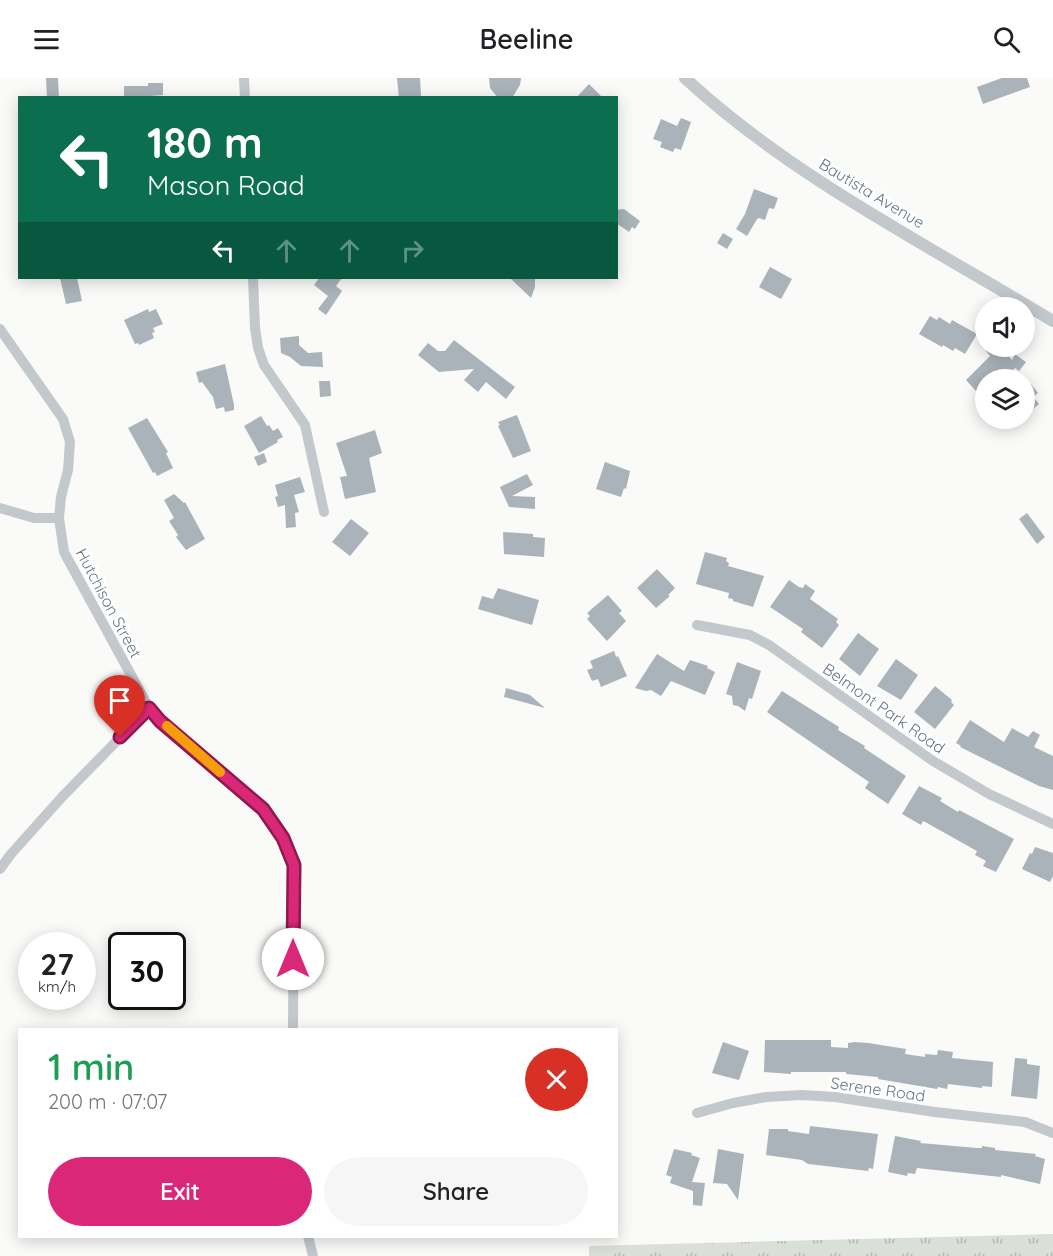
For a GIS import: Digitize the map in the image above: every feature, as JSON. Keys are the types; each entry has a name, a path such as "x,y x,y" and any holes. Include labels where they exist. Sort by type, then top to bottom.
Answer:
{"street":[{"path":"244,78 245,96"},
{"name":"Bautista Avenue","path":"685,78 751,133 807,173 1053,321"},
{"path":"253,279 258,348 264,365 305,425 324,512"},
{"name":"Hutchison Street","path":"0,328 63,419 69,442 68,470 61,497 59,518 64,552 149,708 160,721 263,809 283,838 294,865 293,1028"},
{"path":"0,508 34,518 59,518"},
{"name":"Belmont Park Road","path":"697,625 750,635 768,645 933,762 989,794 1053,824"},
{"path":"0,869 62,797 149,708"},
{"name":"Serene Road","path":"698,1113 733,1102 766,1097 824,1096 1025,1122 1053,1132"},
{"path":"308,1238 313,1256"}],"green space":[{"path":"1053,1234 1053,1256 589,1256 589,1246"}],"building":[{"path":"46,78 58,78 59,96 47,96"},
{"path":"397,78 420,78 421,96 399,96"},
{"path":"489,78 521,78 520,85 513,96 496,96 490,88"},
{"path":"1002,78 1027,78 1030,87 983,104 977,87"},
{"path":"148,83 163,83 163,95 124,96 124,86 148,86"},
{"path":"589,84 601,96 578,96"},
{"path":"681,118 691,122 681,150 675,148 673,152 660,147 662,142 653,139 661,119 677,126"},
{"path":"754,189 778,198 774,209 769,208 765,220 757,219 747,236 736,229 745,214"},
{"path":"624,209 640,221 635,229 632,227 629,232 618,224 618,210"},
{"path":"723,233 733,239 727,249 717,243"},
{"path":"770,267 792,279 781,299 759,287"},
{"path":"60,279 77,279 82,301 66,304"},
{"path":"318,279 341,279 336,286 342,291 326,315 318,309 328,296 314,285"},
{"path":"511,279 535,279 531,298"},
{"path":"148,309 149,312 156,309 163,324 153,328 154,338 139,345 135,344 124,320"},
{"path":"930,316 937,320 939,317 950,324 952,320 975,333 975,337 965,354 955,348 953,351 943,345 942,347 919,334"},
{"path":"299,336 299,345 308,353 322,352 323,367 301,366 281,353 280,338"},
{"path":"454,340 515,387 506,399 486,382 478,392 464,380 474,369 439,372 418,355 428,343 438,351 445,351"},
{"path":"989,357 1009,357 1012,360 1014,357 1019,357 1026,362 1021,369 977,369"},
{"path":"225,364 234,410 225,412 224,407 216,409 213,397 202,382 199,383 196,372"},
{"path":"975,371 975,390 966,380"},
{"path":"319,381 330,381 331,396 320,397"},
{"path":"517,415 531,451 513,458 498,422"},
{"path":"261,416 267,426 269,425 273,431 278,428 283,437 259,453 244,426"},
{"path":"147,418 168,452 166,453 173,468 157,476 155,472 153,473 128,428"},
{"path":"375,430 382,453 369,458 376,492 345,499 340,477 347,476 336,443"},
{"path":"264,453 267,462 258,466 254,457"},
{"path":"605,462 630,471 626,489 624,488 621,497 596,489"},
{"path":"527,474 533,485 512,496 535,497 535,509 509,507 500,487"},
{"path":"300,477 305,492 294,495 299,512 295,513 296,527 286,528 285,505 278,507 275,485"},
{"path":"174,494 185,502 205,539 186,550 176,537 178,535 169,521 174,518 164,500"},
{"path":"1027,513 1045,537 1037,544 1019,519"},
{"path":"351,519 369,533 350,556 332,542"},
{"path":"503,532 533,534 533,537 545,538 544,557 504,554"},
{"path":"705,552 727,558 728,566 764,576 753,607 733,601 728,598 729,593 696,584"},
{"path":"657,569 675,588 668,595 670,596 656,608 637,588"},
{"path":"789,580 803,588 805,584 815,591 810,599 838,619 836,622 839,625 822,648 801,632 803,629 770,607"},
{"path":"498,588 539,600 532,625 478,609 482,596 493,599"},
{"path":"608,595 622,611 619,613 626,621 607,641 587,619 590,616 587,613"},
{"path":"858,633 879,649 860,676 839,659"},
{"path":"614,651 627,676 601,687 598,679 592,681 587,670 593,668 590,661"},
{"path":"657,654 684,671 690,660 708,666 707,668 715,672 705,695 671,681 661,696 651,690 635,688"},
{"path":"896,659 918,675 901,700 877,686"},
{"path":"737,662 761,671 752,699 749,698 745,711 733,705 732,696 726,694"},
{"path":"935,686 952,700 954,705 935,729 914,712"},
{"path":"506,688 530,695 545,708 504,697"},
{"path":"782,691 839,727 838,730 865,746 864,748 906,776 888,804 865,788 869,782 767,712"},
{"path":"970,720 1004,742 1012,728 1028,737 1033,731 1040,735 1034,747 1053,756 1053,790 1039,786 960,747 956,743"},
{"path":"919,786 942,798 940,801 958,812 959,810 1014,839 996,872 983,866 986,861 975,855 977,851 923,821 921,825 902,814"},
{"path":"1035,847 1053,853 1053,876 1050,882 1022,869"},
{"path":"765,1040 831,1040 831,1047 848,1048 848,1043 868,1043 906,1049 905,1054 925,1057 925,1054 937,1055 938,1050 953,1052 952,1058 993,1062 992,1087 948,1084 947,1089 938,1087 937,1089 878,1079 878,1077 846,1074 846,1072 791,1072 791,1074 764,1072"},
{"path":"723,1042 749,1051 739,1080 712,1073"},
{"path":"1015,1058 1027,1059 1027,1064 1040,1066 1037,1099 1011,1096"},
{"path":"810,1126 878,1134 873,1169 869,1168 868,1171 808,1164 802,1160 766,1155 769,1129 788,1129 788,1131 809,1134"},
{"path":"895,1136 921,1141 920,1143 977,1148 982,1148 982,1146 995,1148 995,1150 1036,1154 1035,1156 1045,1159 1040,1184 1001,1175 1001,1177 917,1168 915,1174 908,1173 907,1176 888,1172"},
{"path":"674,1149 692,1153 691,1155 700,1158 692,1182 705,1183 702,1206 693,1205 693,1191 670,1183 672,1177 666,1175"},
{"path":"718,1149 744,1154 738,1200 727,1184 713,1183"}],"slow traffic":[{"path":"167,726 220,772"}],"route":[{"path":"120,737 149,708 160,721 263,809 283,838 294,865 293,959"}]}
